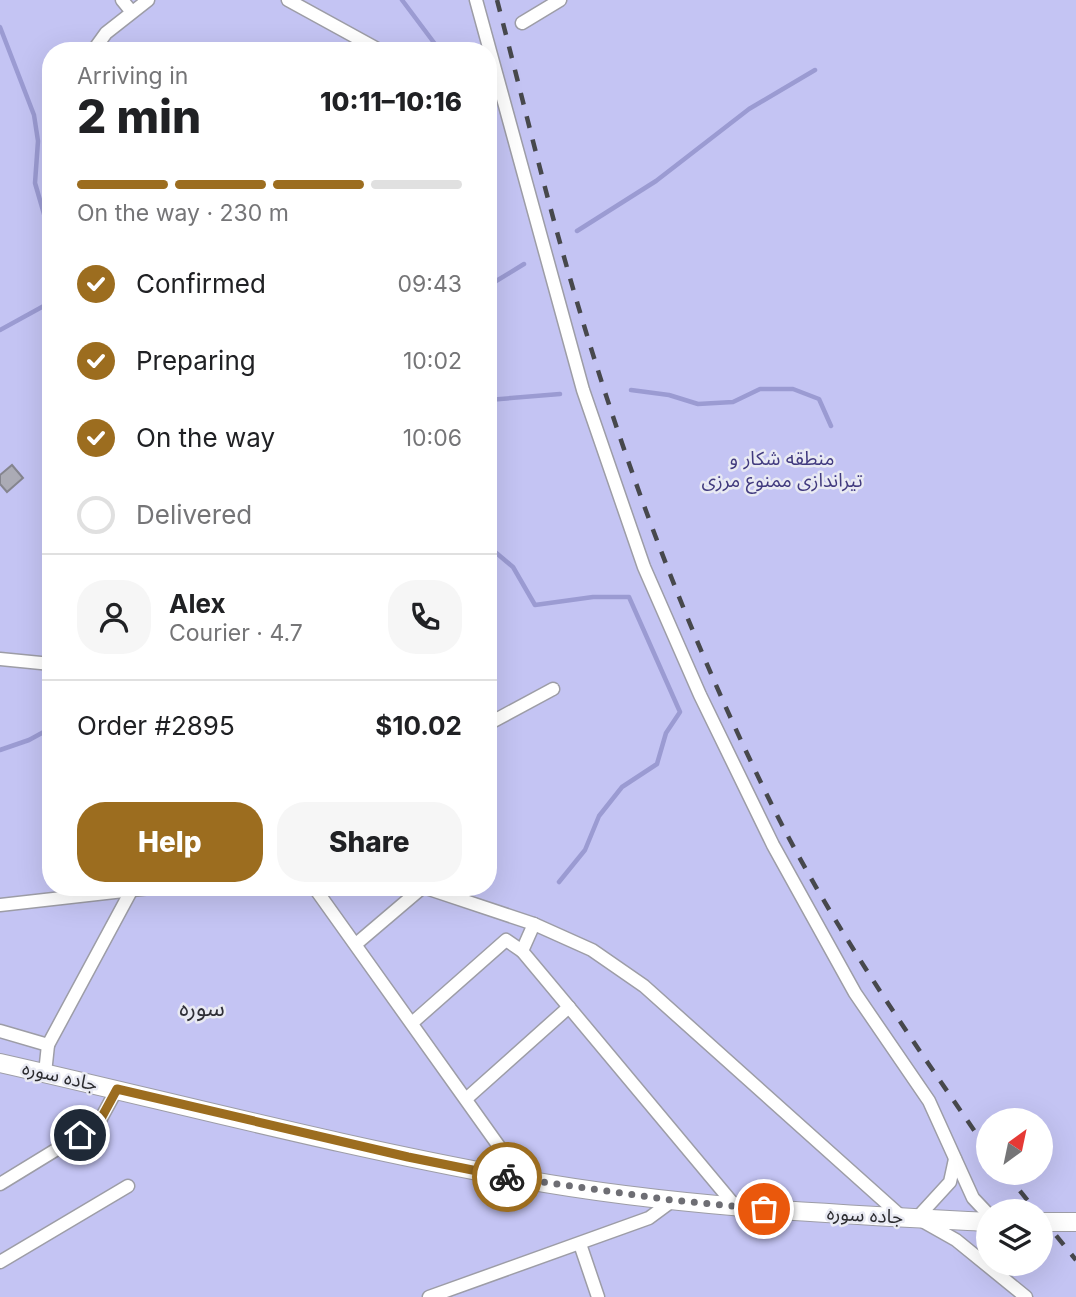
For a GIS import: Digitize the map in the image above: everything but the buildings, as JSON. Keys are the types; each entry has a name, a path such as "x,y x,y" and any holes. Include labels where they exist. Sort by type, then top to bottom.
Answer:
{"main road":[{"name":"جاده سوره","path":"0,1063 408,1157 523,1180 736,1207 976,1221"},
{"path":"1053,1222 1076,1222"}],"street":[{"path":"122,0 131,11"},
{"path":"100,42 131,11 148,0"},
{"path":"288,0 365,42"},
{"path":"477,0 484,42"},
{"path":"522,23 560,0"},
{"path":"497,91 583,390 644,567 700,695 774,845 855,993 929,1101 976,1202"},
{"path":"0,659 42,663"},
{"path":"497,719 553,689"},
{"path":"0,905 84,896"},
{"path":"45,1073 48,1045 128,896"},
{"path":"321,896 523,1180"},
{"path":"356,944 412,896"},
{"path":"450,896 534,924 592,950 644,986 910,1218 956,1240 1006,1278 1026,1297"},
{"path":"522,951 534,924"},
{"path":"412,1023 506,940 522,951 736,1207"},
{"path":"466,1099 569,1007"},
{"path":"0,1031 48,1045"},
{"path":"0,1184 98,1124 117,1089"},
{"path":"910,1218 950,1182 956,1155"},
{"path":"0,1262 128,1186"},
{"path":"429,1297 452,1293 649,1218 671,1200"},
{"path":"580,1244 598,1297"}],"green space":[{"name":"منطقه شکار و تیراندازی ممنوع مرزی","path":"0,0 1076,0 1076,1297 0,1297"}],"waterway":[{"path":"402,0 434,42"},
{"path":"0,27 34,115 38,141 35,183 42,207"},
{"path":"577,231 656,181 749,109 815,70"},
{"path":"497,280 524,264"},
{"path":"0,330 42,307"},
{"path":"631,390 669,395 698,404 733,402 760,389 793,389 819,399 831,426"},
{"path":"497,399 560,394"},
{"path":"497,554 513,567 535,605 593,597 629,597 680,712 666,733 657,764 622,787 599,816 585,850 559,882"},
{"path":"0,750 42,733"}],"railway":[{"path":"497,0 586,332 655,535 708,667 768,797 817,889 872,978 976,1133"},
{"path":"1015,1185 1026,1199"},
{"path":"1053,1232 1076,1260"}],"way so far":[{"path":"507,1177 671,1200 764,1209"}],"district":[{"name":"سوره","path":"202,1008"}],"route":[{"path":"80,1135 98,1124 117,1089 408,1157 507,1177"}]}
